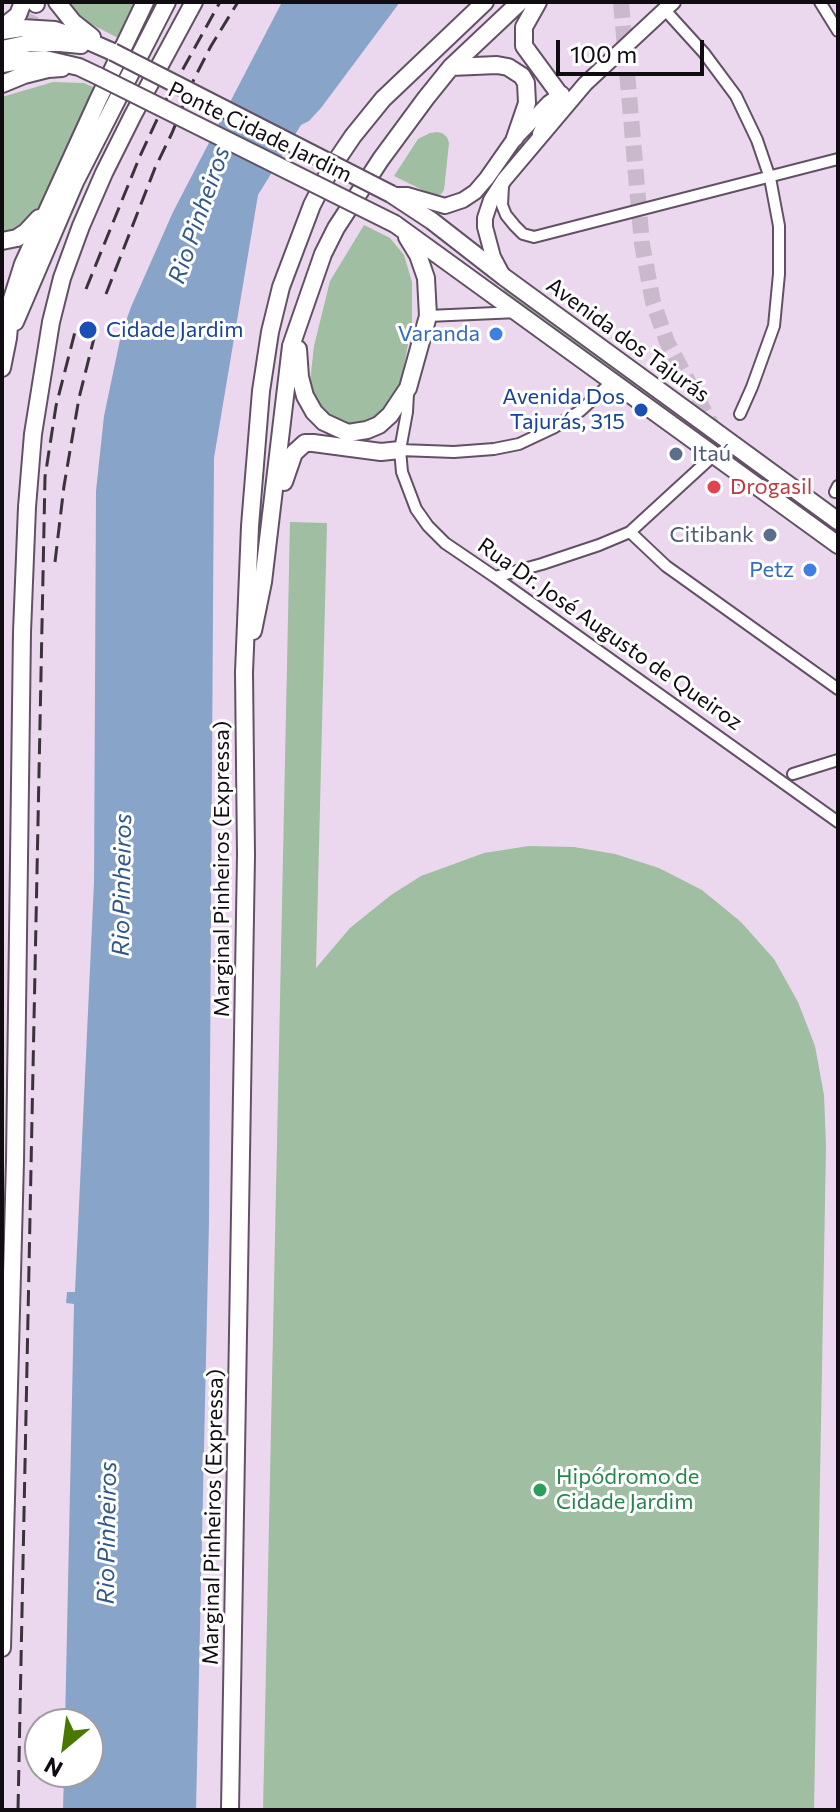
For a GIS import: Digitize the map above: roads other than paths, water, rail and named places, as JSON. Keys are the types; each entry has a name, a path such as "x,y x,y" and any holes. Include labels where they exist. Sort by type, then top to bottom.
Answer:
{"highway":[{"path":"57,2 73,22 111,51"},
{"path":"2,368 15,285 49,204 145,2"},
{"path":"8,338 75,182 167,2"},
{"path":"178,29 183,2"},
{"path":"2,1648 15,1161 22,632 33,434 51,322 62,278 81,226 104,173 194,2"},
{"name":"Marginal Pinheiros (Expressa)","path":"230,1810 246,856 244,672 250,526 261,391 281,287 298,238 330,170 383,99 485,2"},
{"path":"244,672 263,582 291,346 323,254 336,228 381,159 426,98 451,67 520,2"},
{"path":"538,2 524,27 524,46 560,95 541,134"},
{"path":"2,29 32,3"},
{"path":"2,29 55,30 111,51"},
{"path":"2,49 46,43 111,51"},
{"name":"Ponte Cidade Jardim","path":"111,51 392,195"},
{"name":"Ponte Cidade Jardim","path":"2,64 45,59 79,67 398,226"},
{"path":"451,67 497,65 508,67 522,76 526,83 527,103 515,138"},
{"path":"2,84 48,69 79,67"},
{"name":"Avenida dos Tajurás","path":"392,195 432,221 838,521"},
{"path":"2,241 17,238 26,232 49,204"},
{"path":"348,433 379,425 390,415 408,388 428,316 426,278 418,255 398,226"},
{"name":"Avenida dos Tajurás","path":"398,226 838,545"},
{"path":"297,326 300,377 305,396 314,412 336,429 382,440 400,450"},
{"path":"269,537 290,460 299,446 313,443 381,452 400,450"},
{"path":"2,1148 15,1161"}],"main road":[{"path":"504,277 493,257 485,227 487,209 504,180 585,84 669,6"},
{"path":"392,195 407,195 445,206 463,200 475,192 515,138 549,103 585,84"}],"street":[{"path":"820,2 838,31"},
{"path":"669,6 736,96 757,140 770,178 779,226 774,326 740,414"},
{"path":"504,180 502,205 506,215 523,234 534,237 838,159"},
{"path":"428,316 518,312"},
{"path":"408,388 400,450 454,452 519,444 580,411 613,381"},
{"name":"Rua Dr. José Augusto de Queiroz","path":"400,450 409,495 428,526 445,543 838,822"},
{"path":"495,577 571,555 630,532 714,455"},
{"path":"630,532 666,566 838,689"},
{"path":"793,774 838,760"}],"water":[{"name":"Rio Pinheiros","path":"282,2 400,2 321,108 301,125 258,195 214,458 209,1222 196,1810 63,1810 64,1788 104,1788 104,1708 65,1708 74,1304 66,1303 67,1292 75,1292 94,882 96,491 104,416 121,335 173,212"}],"tunnel":[{"path":"621,2 642,244 653,302 667,342 718,437 736,460 838,535"},
{"path":"2,40 23,27 36,4"}],"railway":[{"path":"86,289 167,98 220,2"},
{"path":"106,294 194,79 238,2"},
{"path":"18,1810 45,477 56,406 76,328"},
{"path":"55,562 79,398 95,334"}],"place":[{"name":"Cidade Jardim","path":"88,330"},
{"name":"Varanda","path":"496,334"},
{"name":"Avenida Dos Tajurás, 315","path":"641,410"},
{"name":"Itaú","path":"676,454"},
{"name":"Drogasil","path":"714,487"},
{"name":"Citibank","path":"770,535"},
{"name":"Petz","path":"810,570"},
{"name":"Hipódromo de Cidade Jardim","path":"540,1490"}]}
